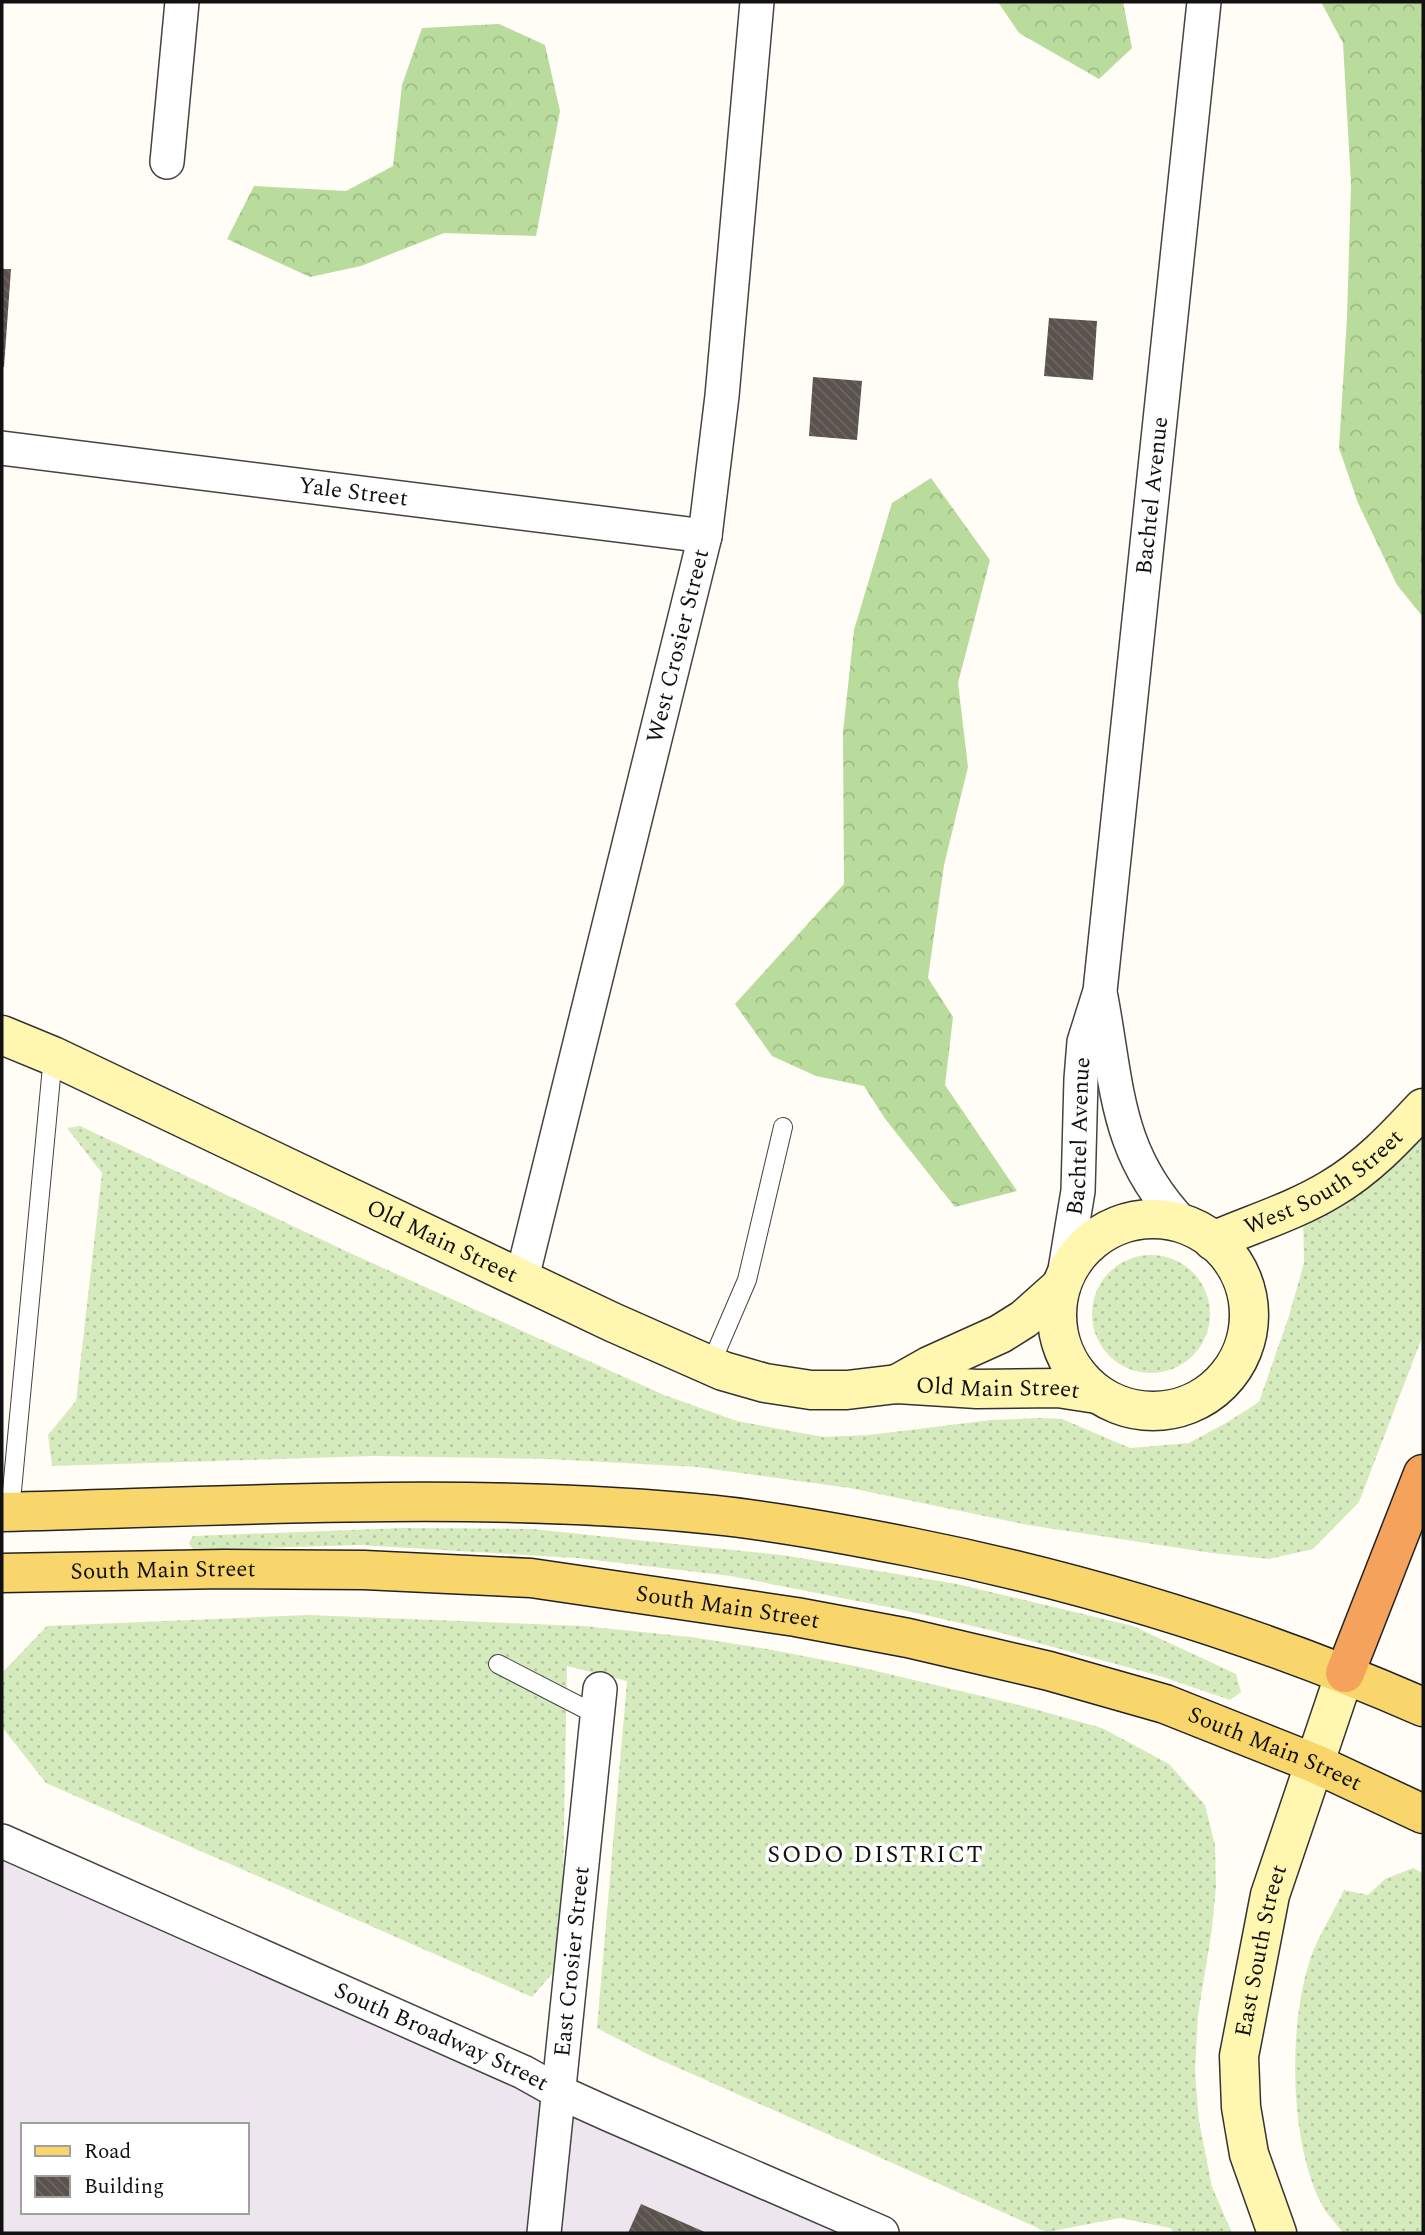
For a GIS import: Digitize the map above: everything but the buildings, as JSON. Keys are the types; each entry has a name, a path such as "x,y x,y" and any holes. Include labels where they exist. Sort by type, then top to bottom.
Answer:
{"highway":[{"path":"1345,1673 1423,1474"}],"main road":[{"name":"Old Main Street","path":"2,1035 53,1056 675,1352 710,1366 765,1382 811,1390 847,1390 897,1384 977,1389 1058,1388 1097,1394"},
{"name":"West South Street","path":"1198,1233 1329,1191 1355,1174 1378,1154 1423,1108"},
{"path":"1151,1219 1198,1233 1228,1255 1242,1279 1249,1320 1243,1347 1230,1372 1200,1399 1169,1410 1130,1408 1097,1394 1069,1362 1058,1324 1062,1284 1082,1251 1113,1228 1151,1219"},
{"name":"Old Main Street","path":"897,1384 929,1366 1000,1334 1024,1319 1062,1284"},
{"path":"6,1512 385,1503 537,1505 716,1515 834,1532 1025,1571 1117,1596 1345,1673 1423,1707"},
{"name":"South Main Street","path":"2,1573 224,1569 365,1570 544,1580 796,1617 908,1638 1036,1668 1165,1704 1316,1765 1423,1814"},
{"name":"East South Street","path":"1277,2233 1249,2154 1241,2107 1239,2056 1270,1895 1345,1673"}],"street":[{"path":"167,162 182,2"},
{"name":"West Crosier Street","path":"522,1278 705,536 722,396 757,2"},
{"name":"Bachtel Avenue","path":"1062,1284 1077,1200 1080,1079 1084,1042 1100,991 1204,2"},
{"name":"Yale Street","path":"2,447 705,536"},
{"name":"Bachtel Avenue","path":"1100,991 1119,1106 1127,1137 1164,1203 1198,1233"},
{"name":"East Crosier Street","path":"544,2233 599,1702"},
{"name":"South Broadway Street","path":"2,1841 511,2067 557,2091 881,2233"}],"lane":[{"path":"6,1512 53,1056"},
{"path":"710,1366 747,1280 783,1128"},
{"path":"498,1664 599,1702"}],"shaded area":[{"path":"2,1855 848,2233 2,2233"}],"green space":[{"path":"998,2 1123,2 1132,48 1099,79 1019,33"},
{"path":"1321,2 1423,2 1423,617 1397,585 1358,503 1339,448 1351,184 1343,43"},
{"path":"499,24 545,45 560,111 536,236 444,233 361,266 310,277 227,239 254,186 346,191 393,166 402,85 422,28"},
{"path":"931,478 990,560 958,683 968,767 944,865 928,978 953,1017 945,1085 1017,1191 955,1207 886,1120 864,1086 816,1076 772,1056 735,1004 844,884 843,732 854,630 892,503"},
{"path":"80,1126 350,1253 664,1395 737,1421 823,1437 869,1435 991,1420 1062,1419 1130,1448 1189,1443 1259,1402 1304,1263 1303,1214 1423,1126 1423,1335 1359,1502 1313,1549 1269,1559 1028,1525 850,1488 697,1467 549,1459 374,1456 52,1466 48,1435 76,1401 102,1173 67,1128"},
{"path":"1151,1255 1174,1260 1193,1272 1205,1291 1210,1314 1205,1337 1193,1356 1174,1368 1151,1373 1128,1368 1109,1356 1097,1337 1092,1314 1097,1291 1109,1272 1128,1260"},
{"path":"404,1528 532,1529 782,1555 957,1584 1133,1626 1236,1674 1241,1692 1230,1700 1160,1676 990,1630 731,1576 577,1558 359,1545 193,1550 189,1543 193,1536"},
{"path":"308,1615 583,1626 691,1637 767,1649 855,1666 1027,1707 1102,1728 1169,1764 1205,1805 1215,1845 1216,1887 1198,2015 1195,2071 1199,2121 1212,2187 1232,2233 1175,2233 1170,2228 1120,2218 1047,2232 645,2053 597,2028 627,1681 567,1666 562,1932 558,1967 532,1997 46,1783 2,1727 4,1671 47,1626"},
{"path":"1413,1868 1423,1873 1423,2233 1343,2233 1321,2203 1310,2177 1303,2147 1295,2081 1298,2014 1314,1948 1344,1890 1368,1895 1385,1879"}],"district":[{"name":"SODO DISTRICT","path":"876,1855"}]}
